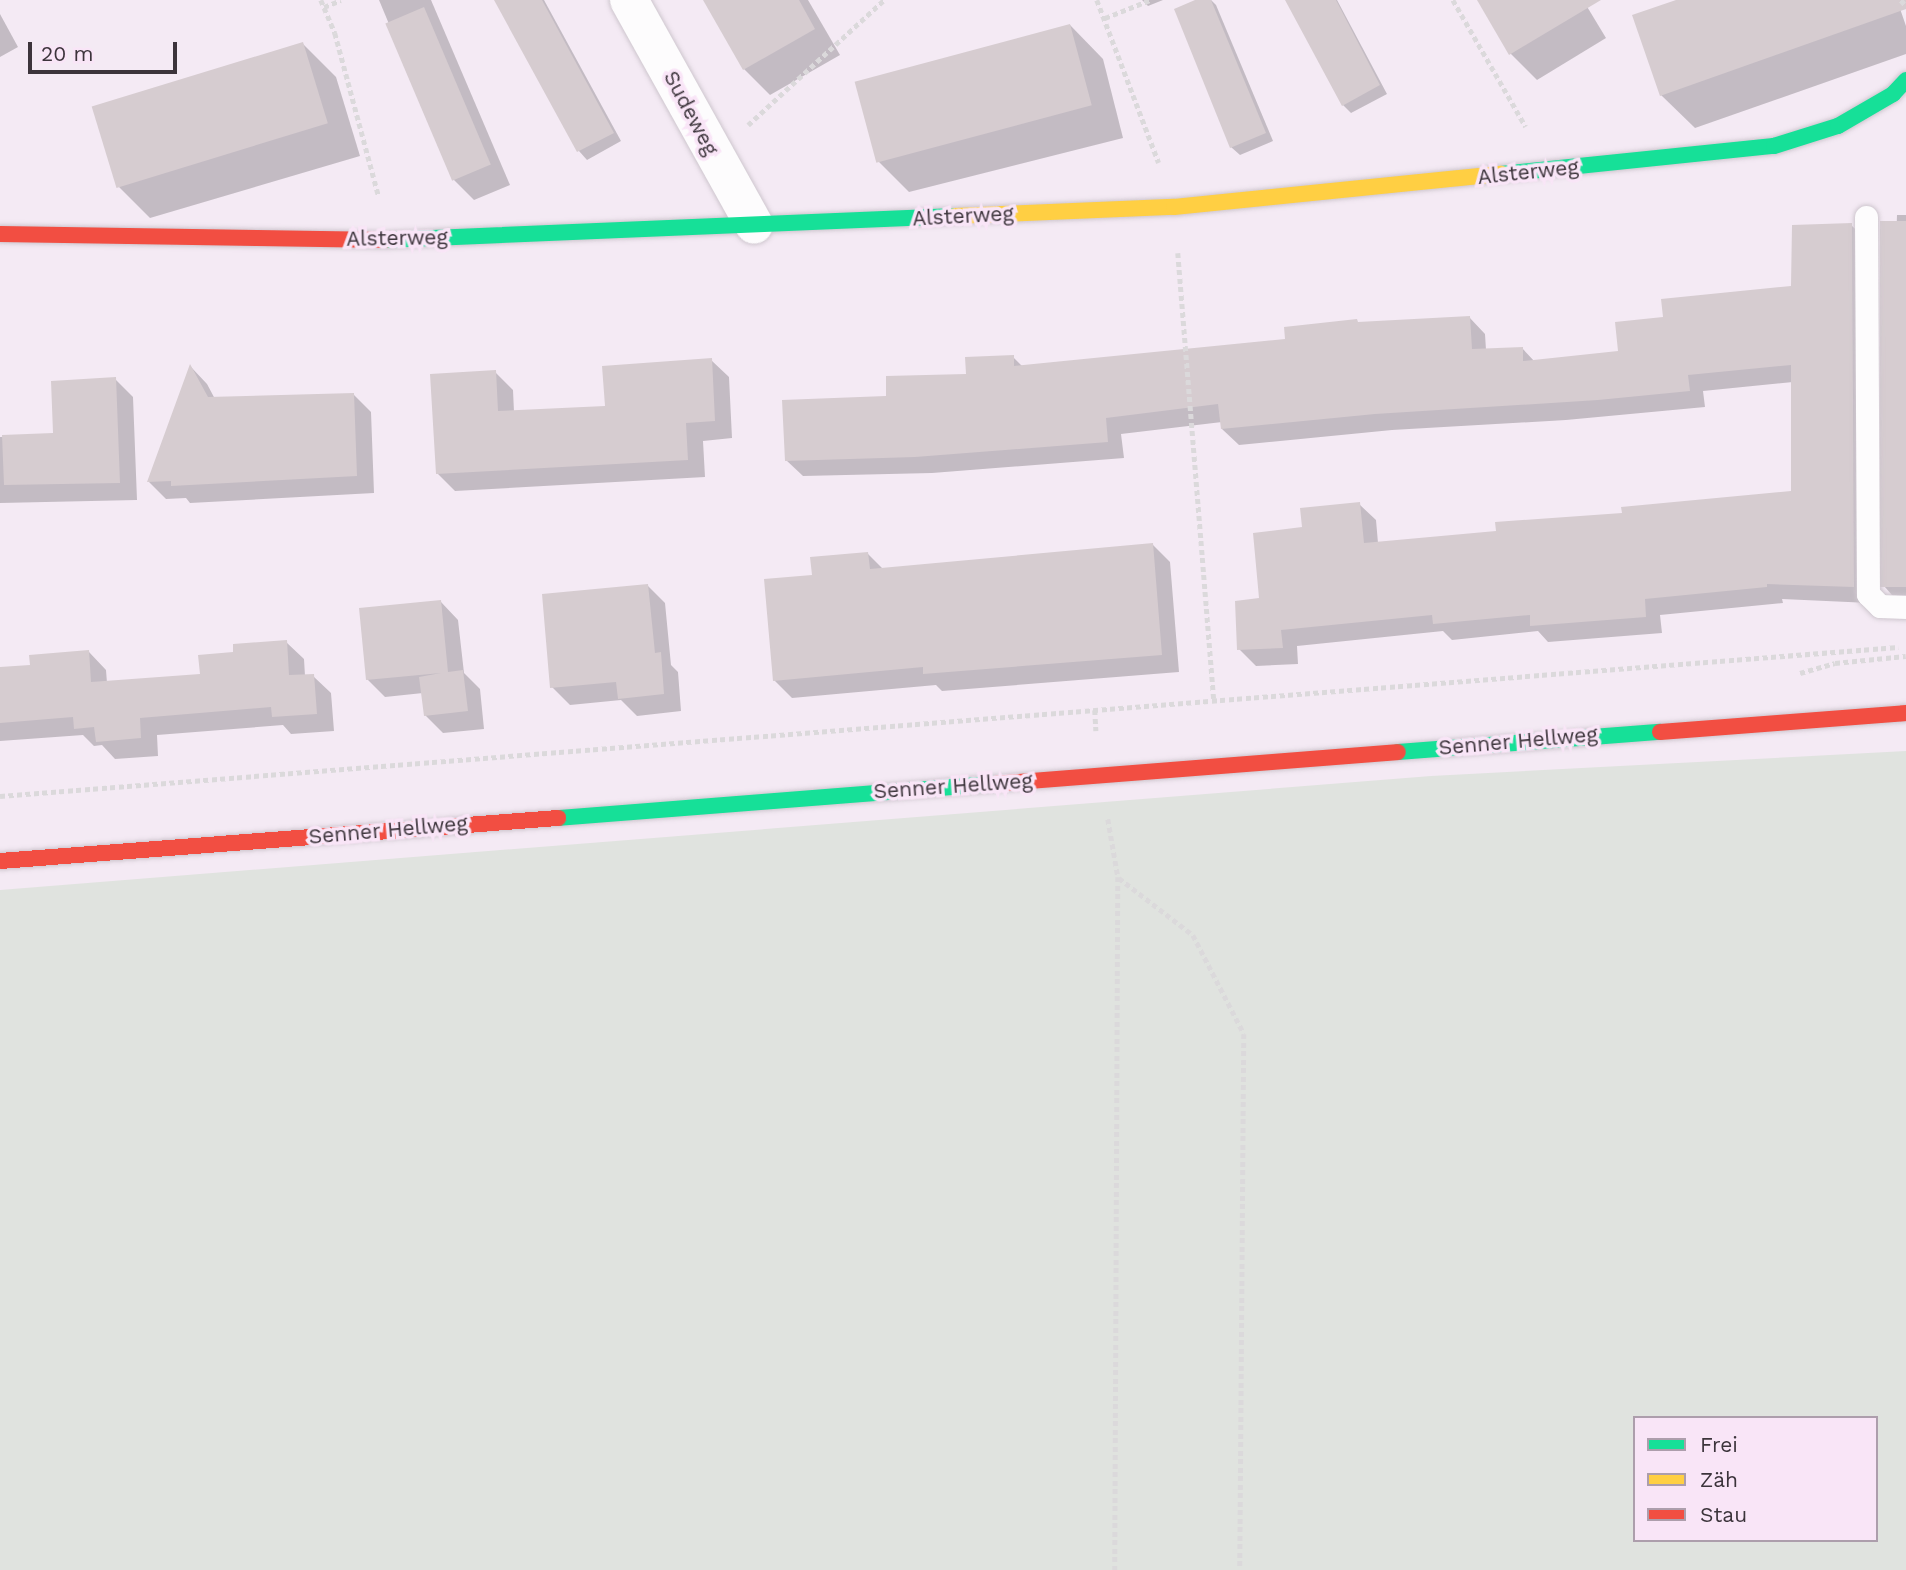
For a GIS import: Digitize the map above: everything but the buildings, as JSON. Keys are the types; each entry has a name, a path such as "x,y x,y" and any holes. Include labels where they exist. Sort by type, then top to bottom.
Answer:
{"street":[{"name":"Sudeweg","path":"629,0 754,225"},
{"name":"Alsterweg","path":"0,234 391,240 1174,206 1774,146 1838,126 1893,94 1906,80"},
{"name":"Senner Hellweg","path":"0,861 1906,713"}],"lane":[{"path":"1866,217 1868,594 1880,606 1906,607"}],"path":[{"path":"321,0 335,33 391,240"},
{"path":"324,7 341,0"},
{"path":"714,157 884,0"},
{"path":"1097,0 1174,206 1214,699"},
{"path":"1105,18 1150,0"},
{"path":"1453,0 1551,170"},
{"path":"1901,0 1906,6"},
{"path":"0,796 1906,647"},
{"path":"1100,774 1118,877 1115,1570"},
{"path":"1118,877 1193,935 1244,1034 1240,1570"}],"shaded area":[{"path":"1906,751 1906,1570 0,1570 0,890 1431,776"}],"traffic: fast":[{"path":"1501,174 1774,146 1838,126 1893,94 1906,80"},
{"path":"385,240 955,216"},
{"path":"1398,752 1660,732"},
{"path":"558,818 992,784"}],"traffic: slow":[{"path":"955,216 1174,207 1501,174"}],"traffic: jam":[{"path":"0,234 385,240"},
{"path":"1660,732 1906,713"},
{"path":"992,784 1398,752"},
{"path":"0,861 558,818"}]}
